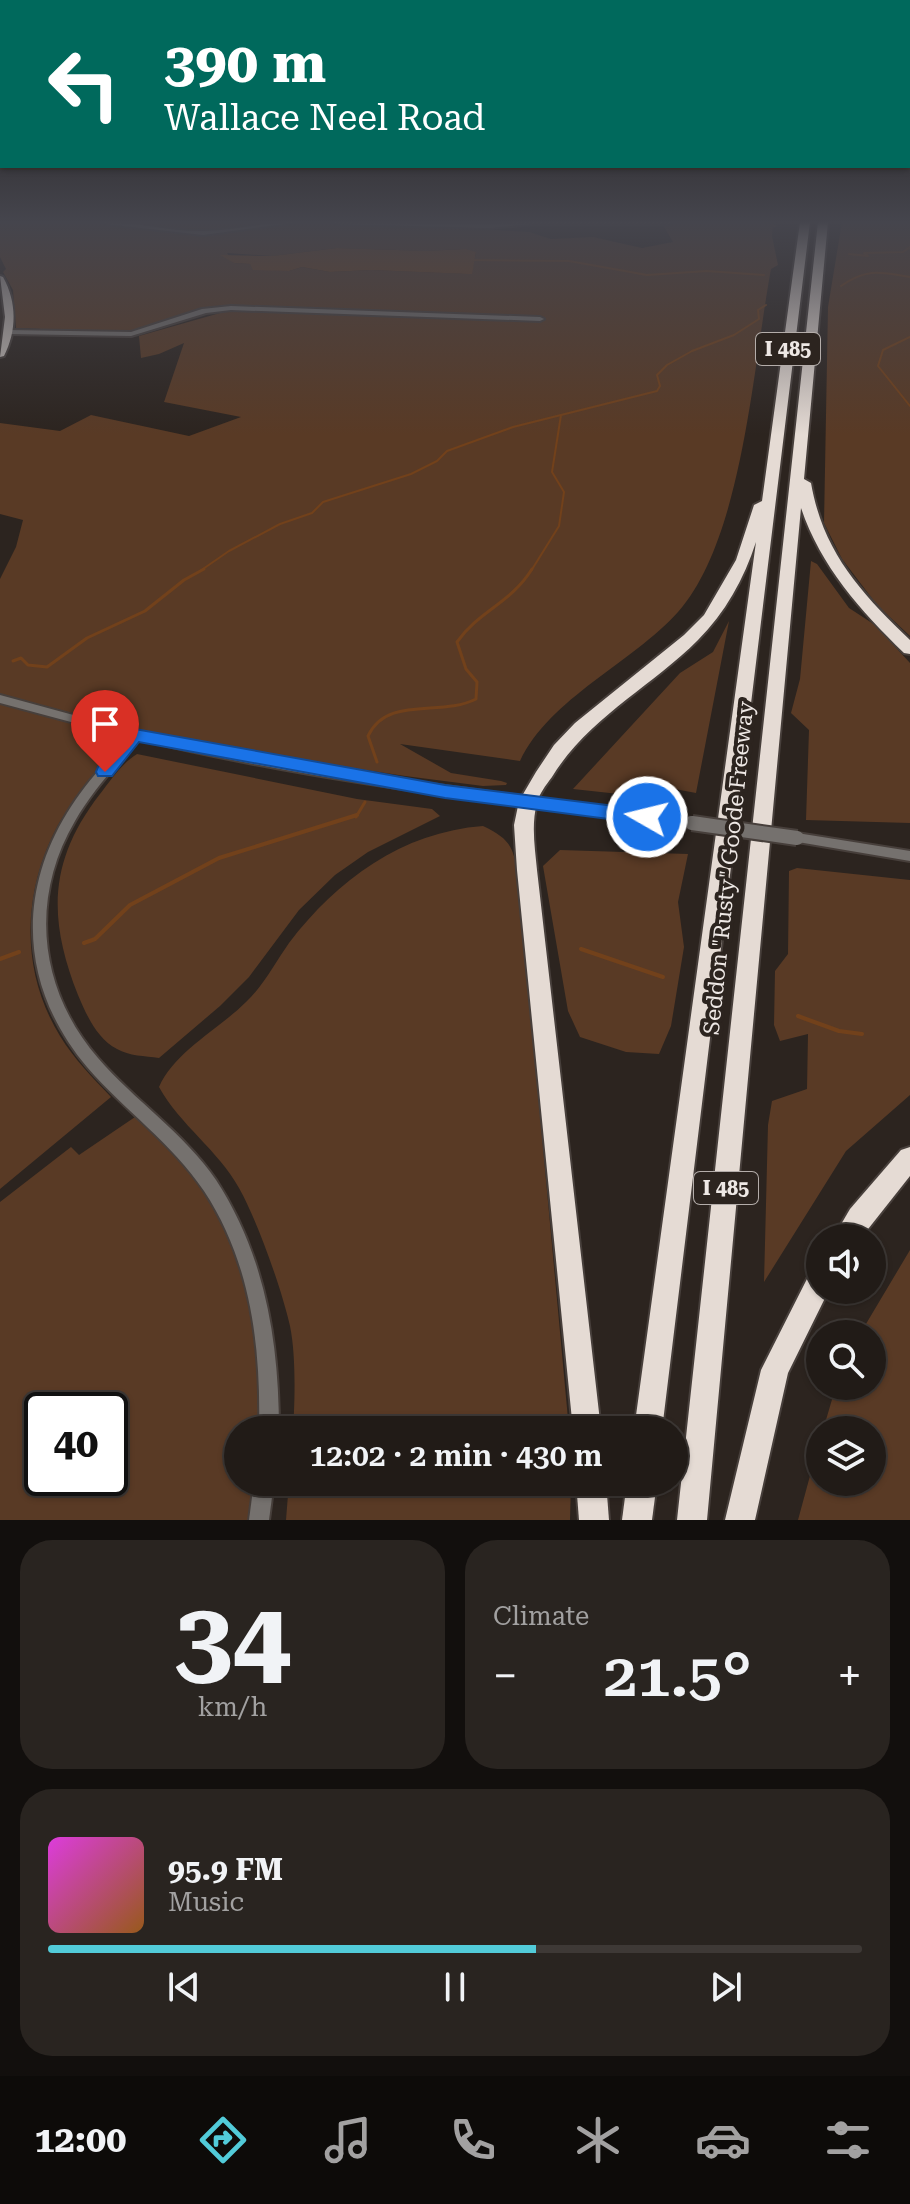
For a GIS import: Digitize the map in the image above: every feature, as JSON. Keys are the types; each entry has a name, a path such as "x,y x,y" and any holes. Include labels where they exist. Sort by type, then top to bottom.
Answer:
{"highway":[{"name":"Seddon \"Rusty\" Goode Freeway","path":"650,1416 796,293"},
{"name":"Seddon \"Rusty\" Goode Freeway","path":"692,1520 816,293"},
{"path":"802,433 805,498 819,538 834,565 862,601 910,649"},
{"path":"586,1416 527,870 524,825 528,801 560,749 581,727 690,639 710,618 743,560 772,476"},
{"path":"855,1224 910,1158"},
{"path":"740,1520 775,1370 808,1304"},
{"path":"592,1496 594,1520"},
{"path":"637,1520 640,1496"}],"main road":[{"path":"0,354 8,332 6,293"}],"street":[{"path":"8,332 131,334 205,311 231,308 540,319"},
{"path":"0,699 135,735 416,787 692,823 910,856"},
{"path":"135,735 83,799 57,844 39,900 41,962 55,1007 78,1045 195,1165 226,1214 247,1261 261,1314 269,1369 269,1416"},
{"path":"259,1520 262,1496"}],"shaded area":[{"path":"13,293 767,293 751,400 731,497 700,580 678,612 551,718 520,761 400,744 451,773 501,781 506,785 483,786 405,776 181,742 0,694 0,579 16,547 23,520 0,514 0,423 60,431 91,415 189,436 241,417 164,402 184,343 141,358 139,336 227,311 224,305 120,332 16,328"},
{"path":"830,293 910,293 910,636 877,605 842,559 824,523"},
{"path":"811,561 817,564 849,608 875,625 910,663 910,823 806,820 809,730 791,713 800,679"},
{"path":"729,621 696,793 664,787 619,794 573,789 680,673 713,652"},
{"path":"0,702 111,732 119,741 118,747 78,795 58,825 38,877 30,931 32,958 47,1011 71,1053 111,1097 0,1189"},
{"path":"137,754 357,799 432,809 440,816 368,852 335,875 299,910 249,977 159,1058 132,1054 117,1049 104,1039 81,1002 61,941 58,891 70,843 83,819 117,772"},
{"path":"483,826 499,835 509,844 518,875 568,1416 293,1416 290,1326 261,1236 230,1174 177,1113 159,1087 175,1062 252,995 289,943 328,899 374,863 399,849 453,830"},
{"path":"560,850 688,854 678,902 684,947 671,1026 659,1054 626,1052 580,1037 568,1011 543,866"},
{"path":"797,868 910,880 910,1095 846,1151 764,1282 768,1125 772,1101 807,1089 808,1034 780,1041 774,1025 775,971 788,954 789,871"},
{"path":"135,1117 192,1176 221,1223 243,1275 260,1356 260,1416 224,1416 224,1496 253,1496 250,1520 0,1520 0,1202 71,1147 79,1155"},
{"path":"910,1250 910,1520 798,1520 806,1491 806,1496 886,1496 886,1416 827,1416 832,1400 886,1400 886,1320 868,1320 878,1304 886,1304 886,1290"},
{"path":"288,1496 571,1496 570,1520 286,1520"}],"waterway":[{"path":"561,415 657,391 660,386 657,375 667,365 692,351 734,335 759,319 758,310 766,305"},
{"path":"910,337 883,350 878,366 910,406"},
{"path":"200,571 229,551 280,524 312,513 323,502 411,474 437,461 447,451 513,427 561,415"},
{"path":"531,571 559,526 564,492 552,472 561,415"},
{"path":"13,661 21,658 28,665 47,667 87,638 145,611 184,580 204,569"},
{"path":"377,762 368,736 377,723 388,715 447,707 476,699 477,682 466,669 457,642 475,622 514,591 532,569"},
{"path":"356,817 365,802"},
{"path":"84,943 95,939 130,905 219,858 357,815"},
{"path":"581,949 663,977"},
{"path":"0,959 19,952"},
{"path":"798,1016 839,1031 862,1034"}],"route":[{"path":"105,772 135,735 445,792 647,817"}]}
